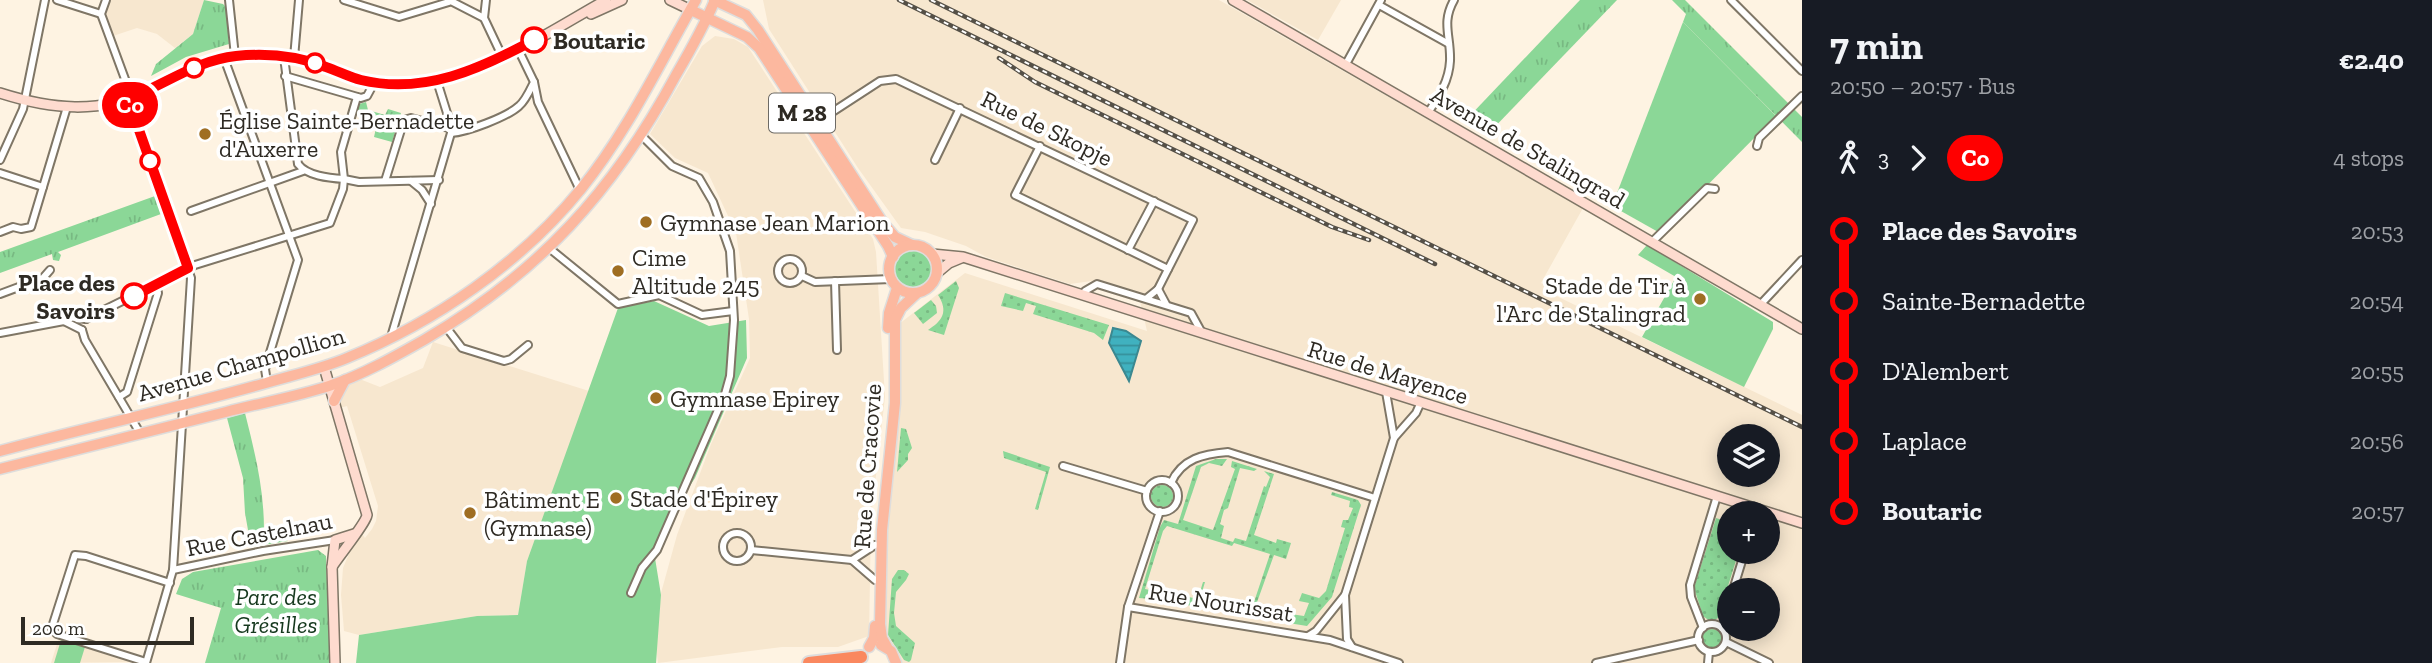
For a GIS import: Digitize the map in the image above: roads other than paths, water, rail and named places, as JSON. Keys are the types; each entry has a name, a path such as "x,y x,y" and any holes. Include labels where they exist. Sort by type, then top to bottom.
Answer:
{"highway":[{"path":"809,663 860,660"}],"main road":[{"path":"0,93 24,101 67,107 97,107 130,99 183,72 235,56 289,57 374,83 411,84 437,81 475,70 579,17 606,0"},
{"path":"579,17 622,0"},
{"path":"670,0 691,10"},
{"name":"Avenue Champollion","path":"0,469 140,433 267,382 324,367 390,338 467,292 538,235 580,190 626,125 696,0"},
{"name":"Avenue Champollion","path":"0,451 130,417 184,414 329,386 388,360 446,327 519,275 605,187 642,136 707,18 714,0"},
{"name":"M 28","path":"714,0 746,15 888,230 912,245"},
{"name":"M 28","path":"733,0 750,13 758,30"},
{"name":"Avenue de Stalingrad","path":"1233,0 1802,328"},
{"name":"M 28","path":"691,10 747,37 759,48 888,246 892,257"},
{"path":"538,235 549,247"},
{"path":"937,273 932,254 912,245 904,247 892,257 889,268 894,284 916,294 927,290 933,284 937,273 948,263 963,257"},
{"name":"Rue de Mayence","path":"932,254 963,257 1731,501"},
{"name":"Rue de Cracovie","path":"869,647 874,638 876,545 892,394 889,313 894,284"},
{"name":"Rue de Cracovie","path":"887,647 881,638 880,625 882,530 895,402 895,320 901,308 916,294"},
{"name":"Rue Castelnau","path":"324,367 367,515 366,523 355,534 331,541"},
{"path":"309,391 318,392 334,401 346,378"},
{"name":"Rue de Mayence","path":"1780,517 1802,523"},
{"path":"332,567 355,534"},
{"path":"331,541 335,663"},
{"path":"860,660 862,653 869,647 878,645 887,647 897,662"}],"street":[{"path":"0,160 24,101 45,0"},
{"path":"57,0 101,14"},
{"path":"106,0 101,14 191,282 173,570"},
{"path":"229,0 235,56"},
{"path":"299,0 285,76 297,161 303,171"},
{"path":"344,0 399,17 449,1 484,18"},
{"path":"486,0 484,18 502,56"},
{"path":"1428,113 1441,94 1447,77 1450,60 1446,19 1454,0"},
{"path":"1731,0 1802,71"},
{"path":"1346,64 1380,2 1449,44"},
{"path":"518,49 534,82 538,102 580,190"},
{"path":"224,58 298,260 265,369 267,382"},
{"path":"285,76 357,97 367,96 374,83"},
{"name":"Rue de Skopje","path":"817,122 880,81 891,78 960,108 1193,220 1158,289 1147,299"},
{"path":"390,338 439,180 451,131 437,81"},
{"path":"385,181 404,120 411,118 460,132 518,107 534,82"},
{"path":"1757,146 1759,138 1802,96"},
{"path":"1,331 64,321 67,317 86,319 188,268 330,223 343,189 341,152 357,97"},
{"path":"0,232 13,227 30,227 67,107"},
{"path":"935,160 960,108"},
{"path":"546,118 552,112"},
{"path":"631,593 642,568 657,550 725,394 730,376 734,320 730,251 713,202 699,178 671,166 642,136"},
{"path":"1040,146 1015,195 1168,269"},
{"path":"191,211 303,171 359,182 439,180"},
{"path":"0,173 43,187"},
{"path":"409,180 422,190 431,205"},
{"path":"1653,241 1707,188 1715,188"},
{"path":"1128,250 1154,201"},
{"path":"549,247 618,304 659,295 702,315 733,311"},
{"path":"786,260 794,260 802,268 802,276 796,282 788,284 781,280 778,269 786,260"},
{"path":"1760,305 1802,260"},
{"path":"0,293 43,278 50,270"},
{"path":"802,276 808,281 894,284"},
{"path":"835,281 837,350"},
{"path":"1084,295 1085,291 1097,284 1166,304 1191,313 1202,333"},
{"path":"119,397 127,392 158,293 156,285"},
{"path":"1158,289 1166,304"},
{"path":"86,319 82,330 85,340 130,417"},
{"path":"64,321 82,330"},
{"path":"446,327 462,348 503,361 511,359 528,345"},
{"path":"1386,392 1394,438"},
{"path":"1353,648 1347,639 1345,595 1394,438 1416,413 1421,402"},
{"name":"Avenue Champollion","path":"130,417 140,433"},
{"path":"1171,483 1178,471 1188,462 1204,454 1228,452 1375,498"},
{"path":"1063,466 1147,491"},
{"path":"1157,481 1171,483 1177,491 1177,502 1170,509 1160,511 1151,506 1147,491 1157,481"},
{"path":"1717,496 1690,585 1691,597 1703,628 1699,640 1701,647 1709,652 1717,651 1726,642 1769,663"},
{"path":"1119,663 1128,607 1160,511"},
{"path":"737,533 747,537 751,550 745,558 736,561 726,555 724,546 728,537 737,533"},
{"name":"Rue Castelnau","path":"146,663 173,570 262,551 331,541"},
{"path":"852,560 876,545"},
{"path":"751,550 852,560 876,580"},
{"path":"146,663 57,634 52,629 52,624 75,555 170,583"},
{"path":"1308,636 1316,631 1345,595"},
{"name":"Rue Nourissat","path":"1128,607 1330,640 1399,663"},
{"path":"1703,628 1711,625 1717,627"},
{"path":"1596,663 1699,640"},
{"path":"1708,663 1709,652"}],"water":[{"path":"1113,328 1126,331 1141,341 1129,381 1109,343"}],"railway":[{"path":"899,0 1435,264"},
{"path":"931,0 1802,427"},
{"path":"999,58 1035,82 1332,227 1369,240"}],"place":[{"name":"Boutaric","path":"534,40"},
{"name":"Église Sainte-Bernadette d'Auxerre","path":"205,134"},
{"name":"Gymnase Jean Marion","path":"646,222"},
{"name":"Cime Altitude 245","path":"618,271"},
{"name":"Place des Savoirs","path":"134,296"},
{"name":"Stade de Tir à l'Arc de Stalingrad","path":"1700,299"},
{"name":"Gymnase Epirey","path":"656,398"},
{"name":"Stade d'Épirey","path":"616,498"},
{"name":"Bâtiment E (Gymnase)","path":"470,513"}],"park label":[{"name":"Parc des Grésilles","path":"276,610"}]}
